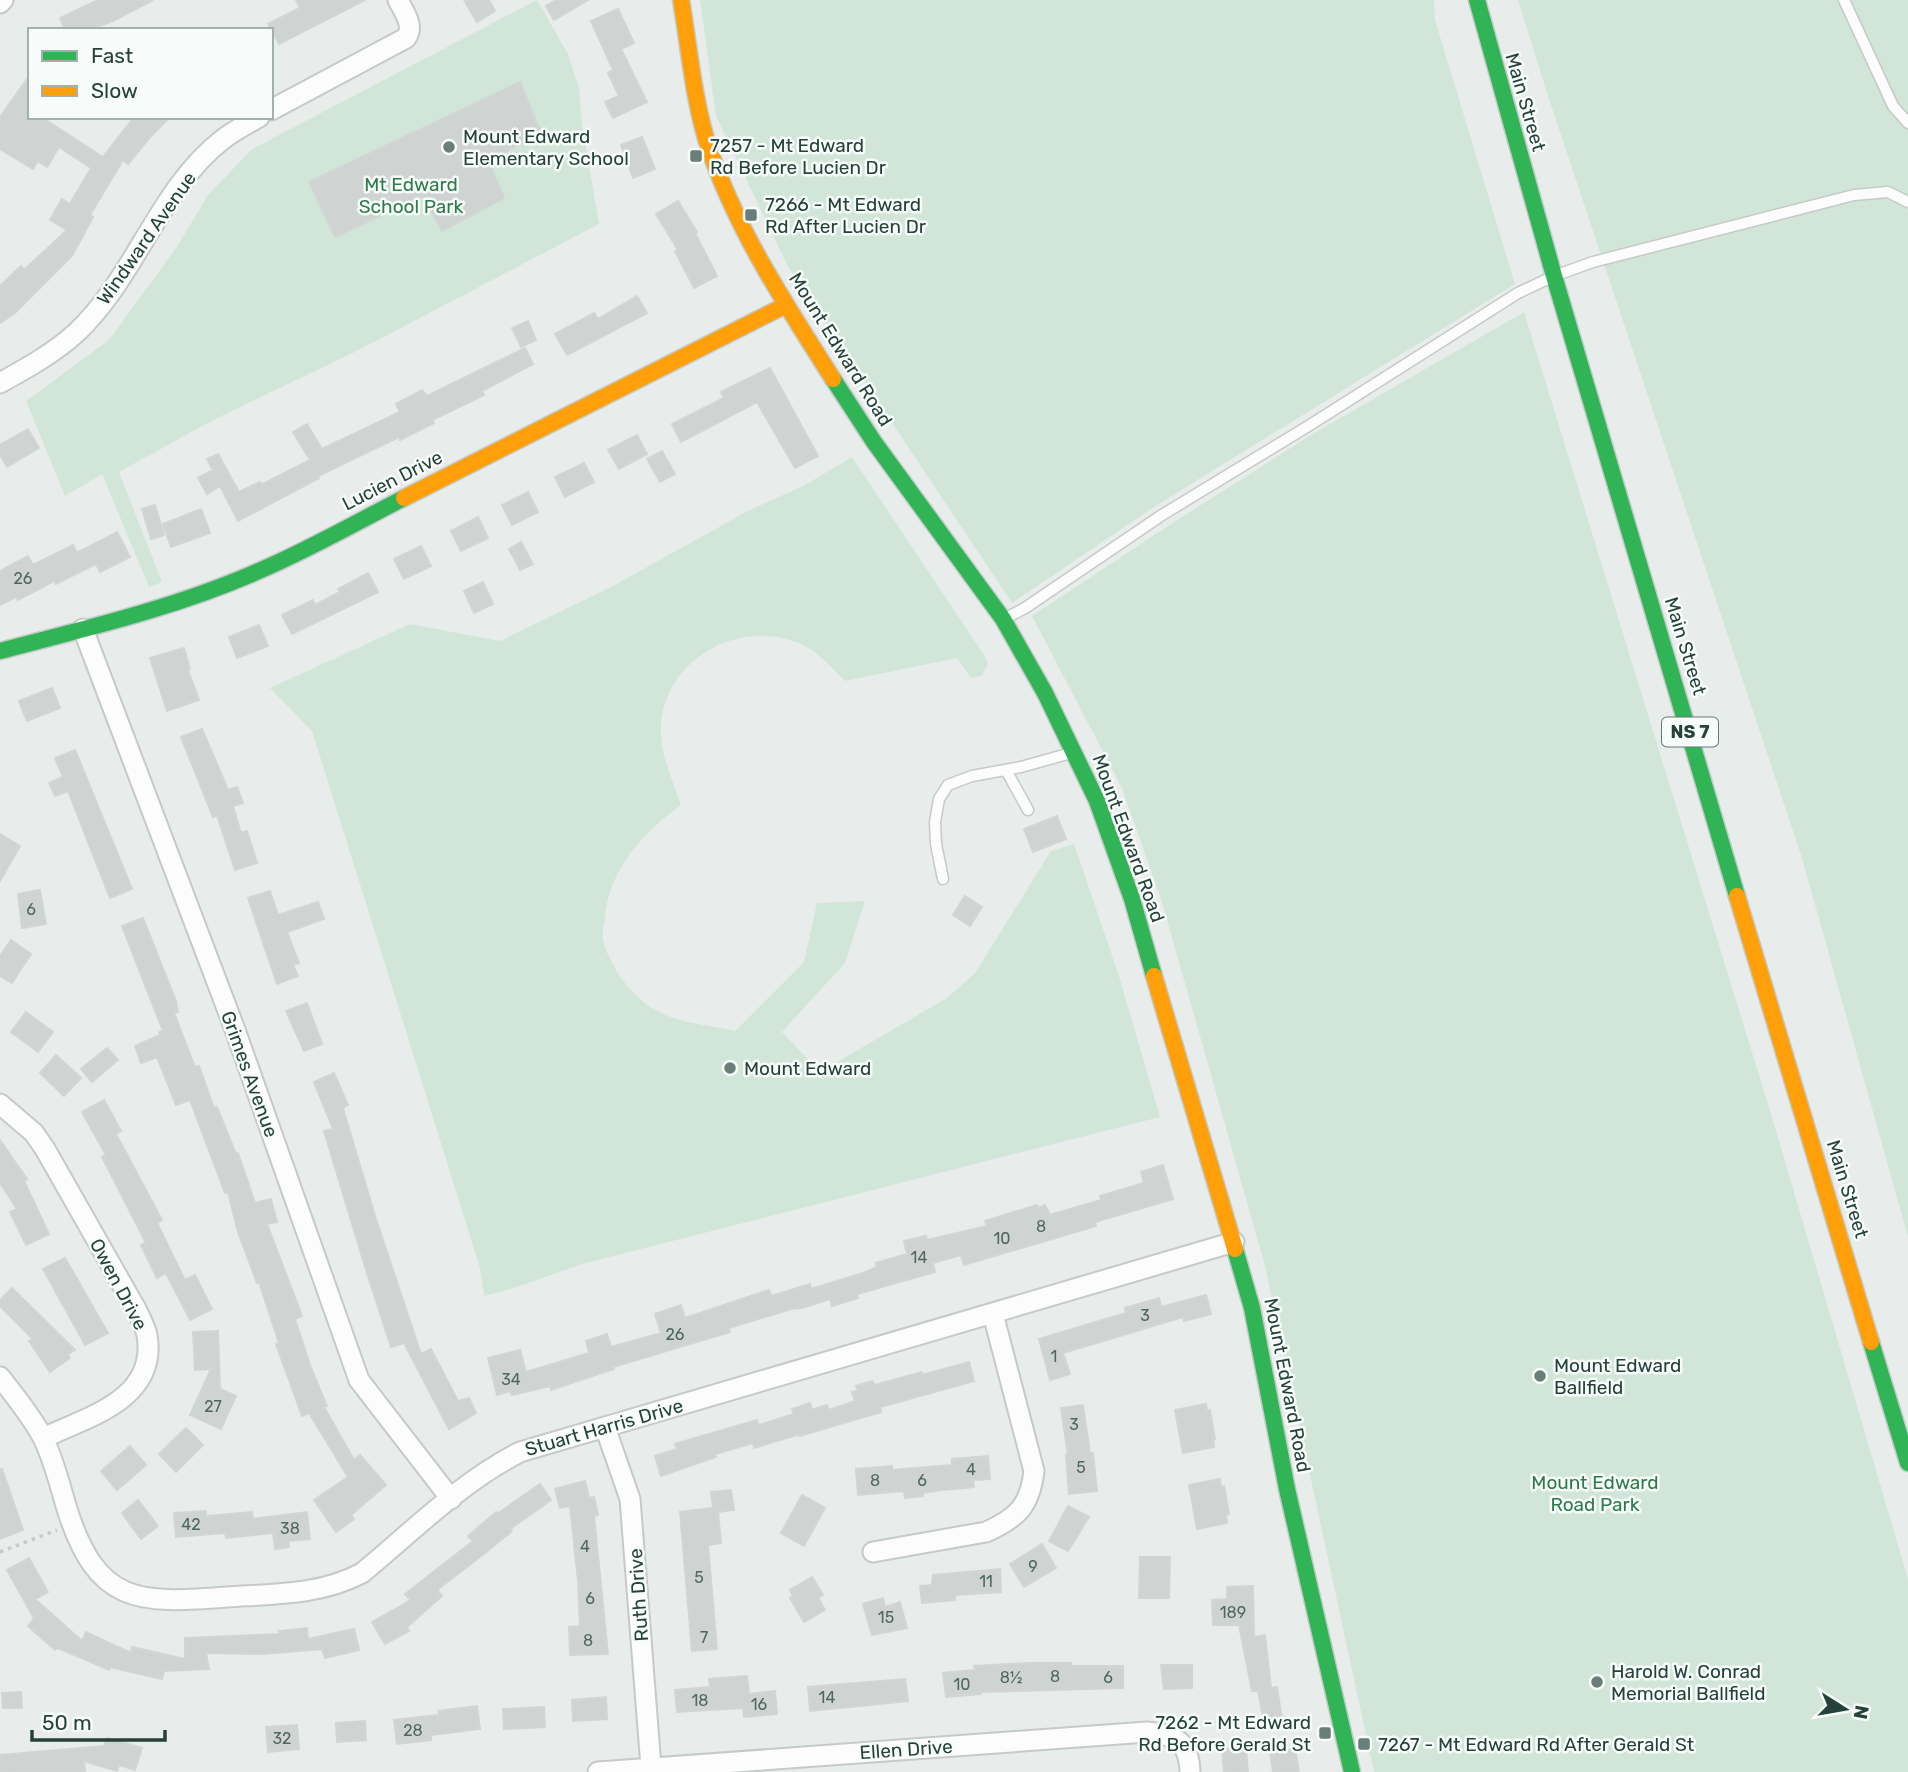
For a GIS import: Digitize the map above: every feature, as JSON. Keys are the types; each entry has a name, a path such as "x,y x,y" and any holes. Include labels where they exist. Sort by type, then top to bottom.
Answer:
{"street":[{"path":"273,109 398,43 408,35 410,24 398,0"},
{"name":"Mount Edward Road","path":"681,0 708,145 727,195 786,305 874,442 1003,619 1045,693 1097,801 1132,899 1252,1308 1289,1501 1352,1772"},
{"name":"Main Street","path":"1477,0 1554,276 1724,854 1908,1463"},
{"name":"Windward Avenue","path":"0,383 36,363 76,333 117,284 178,188 192,171 222,140 256,119"},
{"name":"Lucien Drive","path":"0,651 224,587 786,305"},
{"name":"Grimes Avenue","path":"83,629 234,1027 359,1380 451,1499"},
{"name":"Owen Drive","path":"0,1104 34,1133 45,1149 136,1309 147,1334 147,1352 137,1385 116,1404 43,1438"},
{"name":"Stuart Harris Drive","path":"0,1377 43,1438 80,1546 90,1563 115,1587 155,1600 302,1592 346,1581 362,1573 496,1464 520,1451 1234,1242"},
{"path":"873,1552 986,1532 1003,1525 1025,1504 1032,1489 1034,1471 993,1314"},
{"name":"Ruth Drive","path":"605,1427 630,1499 651,1767"},
{"name":"Ellen Drive","path":"598,1772 1147,1732 1166,1734 1176,1739 1189,1756 1190,1772"}],"lane":[{"path":"1844,0 1893,106 1908,123"},
{"path":"1003,619 1025,608 1162,515 1518,293 1554,276 1593,262 1854,195 1888,192 1908,202"},
{"path":"943,879 935,822 939,799 948,786 972,776 1074,752"},
{"path":"1006,770 1028,810"}],"path":[{"path":"0,1552 72,1524"}],"green space":[{"name":"Mt Edward School Park","path":"537,0 568,54 579,88 582,124 599,224 355,352 213,420 119,472 162,582 149,587 102,474 65,496 26,401 109,340 176,248 208,195 252,149"},
{"path":"700,0 1434,0 1435,20 1515,284 1157,505 1012,603 787,265 716,116"},
{"path":"1518,0 1908,0 1908,1237 1802,858"},
{"name":"Mount Edward Road Park","path":"1524,312 1771,1114 1908,1579 1908,1772 1374,1772 1265,1266 1162,902 1122,788 1032,616 1311,435"},
{"path":"852,457 984,655 988,663 982,676 971,678 957,658 845,681 810,649 773,636 749,636 706,652 674,683 665,704 661,738 681,805 642,840 613,883 603,934 609,957 629,988 652,1008 682,1020 735,1031 804,962 817,903 865,901 845,963 782,1032 820,1072 947,998 975,973 1051,851 1074,844 1119,976 1160,1117 582,1264 484,1296 480,1268 312,731 270,688 410,624 500,641 611,587 748,511 805,485"}],"building":[{"path":"98,0 153,0 94,28 64,28 60,18"},
{"path":"296,0 365,0 279,44 273,28 268,24 300,8"},
{"path":"464,0 489,0 495,11 477,22"},
{"path":"556,0 588,0 554,20 546,6"},
{"path":"618,9 634,43 621,49 647,102 613,118 605,102 619,96 608,73 613,70 591,21"},
{"path":"28,78 28,119 44,119 103,157 132,119 168,119 128,164 123,160 90,215 93,217 72,256 15,313 0,323 0,286 21,266 24,270 67,230 50,220 62,199 70,204 91,168 59,147 47,167 38,161 33,169 0,149 0,117"},
{"name":"Mount Edward Elementary School","path":"520,82 541,133 488,161 504,198 442,231 423,196 335,237 309,182"},
{"path":"642,137 655,169 633,178 621,145"},
{"path":"678,201 697,232 695,233 717,276 694,288 675,251 678,250 656,214"},
{"path":"637,296 647,313 567,355 555,334 594,313 598,319"},
{"path":"528,321 536,340 521,347 512,328"},
{"path":"525,348 533,364 482,391 484,395 432,420 434,423 400,440 399,437 318,476 319,478 238,521 220,486 207,494 198,478 213,470 207,459 218,454 239,492 260,482 261,485 310,460 293,432 307,424 322,449 400,412 396,404 422,390 427,396"},
{"path":"770,368 818,456 795,468 757,402 681,442 672,424 724,398 721,392"},
{"path":"28,429 39,448 7,467 0,455 0,445"},
{"path":"637,435 647,454 619,469 608,450"},
{"path":"662,451 675,474 660,482 647,459"},
{"path":"584,463 594,482 565,497 555,477"},
{"path":"528,492 538,512 512,525 502,505"},
{"path":"155,505 164,535 151,539 142,509"},
{"path":"201,509 210,533 171,547 163,524"},
{"path":"478,517 488,538 461,551 451,531"},
{"path":"117,532 130,557 100,572 96,564 56,584 54,581 18,600 16,597 0,605 0,571 28,556 33,565 73,545 77,553"},
{"path":"521,542 533,564 520,570 509,549"},
{"path":"421,546 431,566 404,579 394,559"},
{"path":"368,573 378,592 292,634 282,615 313,600 315,605"},
{"path":"483,582 493,604 474,613 464,591"},
{"path":"259,625 268,646 237,658 229,637"},
{"path":"184,648 190,669 188,670 199,700 167,711 150,658"},
{"path":"52,688 60,708 27,721 19,701"},
{"path":"202,729 228,790 237,787 243,803 233,806 241,833 247,831 257,863 235,870 217,815 213,817 181,737"},
{"path":"75,750 132,889 110,898 68,791 55,796 49,783 63,777 55,758"},
{"path":"1057,816 1066,839 1033,852 1024,829"},
{"path":"0,834 20,846 0,881"},
{"path":"40,890 46,924 22,928 18,894"},
{"path":"270,891 278,915 318,902 324,919 287,932 299,963 293,965 298,976 277,984 248,898"},
{"path":"965,896 982,907 970,926 953,915"},
{"path":"143,918 176,1001 178,1012 174,1013 195,1067 199,1066 214,1108 217,1107 236,1154 238,1153 255,1203 271,1199 277,1222 267,1224 302,1316 295,1319 327,1406 324,1407 354,1460 360,1455 386,1485 351,1515 354,1519 336,1532 314,1500 348,1477 309,1413 302,1416 276,1344 279,1343 259,1282 257,1283 238,1232 228,1192 225,1193 190,1100 176,1105 157,1057 141,1063 135,1046 160,1035 159,1032 163,1031 122,926"},
{"path":"11,940 31,954 12,983 0,976 0,956"},
{"path":"307,1003 322,1044 304,1051 286,1011"},
{"path":"26,1012 53,1032 38,1052 11,1032"},
{"path":"107,1048 118,1060 92,1082 81,1069"},
{"path":"56,1055 81,1078 64,1096 40,1073"},
{"path":"334,1073 348,1105 343,1108 375,1216 421,1354 431,1349 458,1401 469,1398 476,1413 449,1429 404,1343 391,1347 366,1270 324,1131 333,1129 314,1082"},
{"path":"104,1100 121,1131 116,1134 162,1220 157,1223 185,1280 195,1275 212,1309 190,1320 166,1273 157,1278 141,1245 146,1243 102,1157 106,1155 82,1112"},
{"path":"0,1140 27,1179 24,1181 49,1234 26,1245 10,1212 17,1209 0,1183"},
{"path":"1163,1165 1173,1199 1095,1222 1096,1226 964,1265 961,1255 933,1263 935,1272 857,1294 858,1298 832,1306 830,1299 791,1309 729,1328 730,1332 613,1367 614,1369 551,1390 550,1386 512,1395 510,1391 497,1395 488,1358 520,1350 526,1372 589,1353 586,1341 607,1334 611,1347 661,1333 655,1314 681,1305 685,1318 769,1290 771,1296 810,1284 811,1289 863,1273 877,1267 876,1263 907,1254 904,1241 926,1236 927,1240 987,1226 985,1221 1037,1205 1038,1208 1045,1205 1050,1215 1101,1200 1100,1196 1144,1183 1141,1172"},
{"path":"65,1258 108,1333 85,1345 43,1269"},
{"path":"12,1288 75,1350 68,1354 70,1358 50,1372 29,1341 33,1339 0,1306 0,1300"},
{"path":"1206,1295 1211,1314 1184,1321 1183,1317 1063,1353 1070,1374 1050,1380 1039,1339 1126,1313 1125,1308 1159,1298 1161,1307"},
{"path":"218,1331 220,1389 236,1396 221,1429 190,1415 211,1369 195,1370 193,1332"},
{"path":"969,1362 974,1381 880,1407 881,1412 800,1436 754,1448 753,1443 715,1454 716,1457 661,1476 655,1456 677,1449 675,1444 757,1420 759,1425 794,1414 792,1409 810,1403 812,1410 827,1405 829,1410 855,1401 852,1392 858,1391 856,1386 872,1381 875,1385"},
{"path":"1206,1404 1207,1411 1210,1410 1214,1447 1183,1453 1175,1410"},
{"path":"1083,1405 1090,1453 1093,1453 1097,1491 1069,1494 1068,1455 1061,1408"},
{"path":"186,1428 203,1445 176,1472 159,1454"},
{"path":"130,1446 146,1465 117,1490 101,1471"},
{"path":"988,1456 990,1479 973,1480 974,1487 923,1493 923,1496 905,1498 904,1491 858,1495 856,1469 892,1466 892,1470 952,1465 952,1459"},
{"path":"0,1469 23,1530 0,1539"},
{"path":"1220,1479 1221,1487 1224,1486 1229,1514 1226,1515 1227,1523 1197,1529 1189,1485"},
{"path":"585,1481 589,1498 594,1497 598,1515 594,1516 608,1654 570,1655 569,1627 580,1626 578,1581 570,1506 560,1508 555,1489"},
{"path":"540,1484 551,1500 510,1529 512,1531 437,1590 442,1596 407,1627 409,1631 385,1644 372,1622 411,1600 405,1594 473,1541 468,1536 496,1512 497,1514"},
{"path":"731,1490 734,1510 718,1512 721,1543 708,1545 717,1649 692,1651 680,1512 713,1508 711,1492"},
{"path":"802,1495 825,1508 804,1546 781,1533"},
{"path":"138,1500 158,1526 141,1539 122,1513"},
{"path":"1068,1506 1089,1517 1068,1551 1049,1541"},
{"path":"206,1511 206,1516 252,1512 253,1519 307,1512 310,1539 288,1541 289,1547 275,1549 273,1533 226,1538 225,1533 176,1537 174,1513"},
{"path":"1042,1544 1056,1568 1024,1587 1010,1564"},
{"path":"1140,1557 1170,1557 1169,1598 1139,1598"},
{"path":"29,1558 48,1592 35,1599 82,1641 86,1632 131,1653 132,1647 185,1659 185,1638 280,1634 279,1631 307,1628 308,1639 354,1629 359,1650 325,1658 322,1649 263,1654 206,1653 209,1669 164,1671 162,1679 110,1667 109,1670 58,1648 55,1650 28,1626 34,1618 7,1570"},
{"path":"1000,1569 1001,1592 955,1595 955,1600 922,1603 920,1586 932,1585 933,1575"},
{"path":"812,1577 823,1595 818,1598 825,1610 804,1622 790,1598 793,1596 790,1590"},
{"path":"1253,1586 1254,1637 1265,1635 1271,1688 1277,1687 1282,1720 1264,1723 1258,1690 1252,1691 1239,1625 1213,1625 1212,1600 1227,1599 1227,1587"},
{"path":"883,1598 885,1607 900,1602 907,1628 872,1635 863,1604"},
{"path":"1028,1663 1123,1666 1123,1688 981,1692 946,1697 943,1673 975,1670 974,1666"},
{"path":"1161,1665 1192,1665 1192,1688 1164,1689"},
{"path":"747,1676 749,1694 775,1691 777,1714 744,1717 743,1708 677,1712 675,1690 710,1687 709,1679"},
{"path":"905,1679 908,1701 810,1711 808,1687"},
{"path":"21,1692 22,1708 3,1708 2,1693"},
{"path":"606,1697 607,1719 573,1721 572,1700"},
{"path":"477,1706 480,1729 431,1735 431,1740 397,1744 394,1720 439,1715 439,1711"},
{"path":"544,1707 545,1727 504,1729 503,1709"},
{"path":"365,1721 366,1740 337,1742 336,1723"},
{"path":"297,1725 299,1749 268,1752 266,1727"},
{"path":"107,1738 142,1748 135,1770 119,1765 117,1771 84,1761 85,1771 0,1772 0,1755 104,1746"},
{"path":"1246,1747 1248,1772 1224,1772 1222,1749"},
{"path":"1295,1749 1299,1772 1273,1772 1270,1753"}],"traffic: fast":[{"path":"1477,0 1554,276 1737,896"},
{"path":"833,379 874,442 1003,619 1045,693 1097,801 1132,899 1154,976"},
{"path":"0,651 132,616 230,583 297,553 404,498"},
{"path":"1235,1249 1252,1308 1287,1489 1352,1772"},
{"path":"1871,1342 1908,1463"}],"traffic: slow":[{"path":"681,0 699,113 720,179 764,267 833,379"},
{"path":"404,498 786,305"},
{"path":"1737,896 1871,1342"},
{"path":"1154,976 1235,1249"}],"place":[{"name":"Mount Edward Elementary School","path":"449,147"},
{"name":"7257 - Mt Edward Rd Before Lucien Dr","path":"696,156"},
{"name":"7266 - Mt Edward Rd After Lucien Dr","path":"751,215"},
{"name":"Mount Edward","path":"730,1068"},
{"name":"Mount Edward Ballfield","path":"1540,1376"},
{"name":"Harold W. Conrad Memorial Ballfield","path":"1597,1682"},
{"name":"7262 - Mt Edward Rd Before Gerald St","path":"1325,1733"},
{"name":"7267 - Mt Edward Rd After Gerald St","path":"1364,1744"}]}
